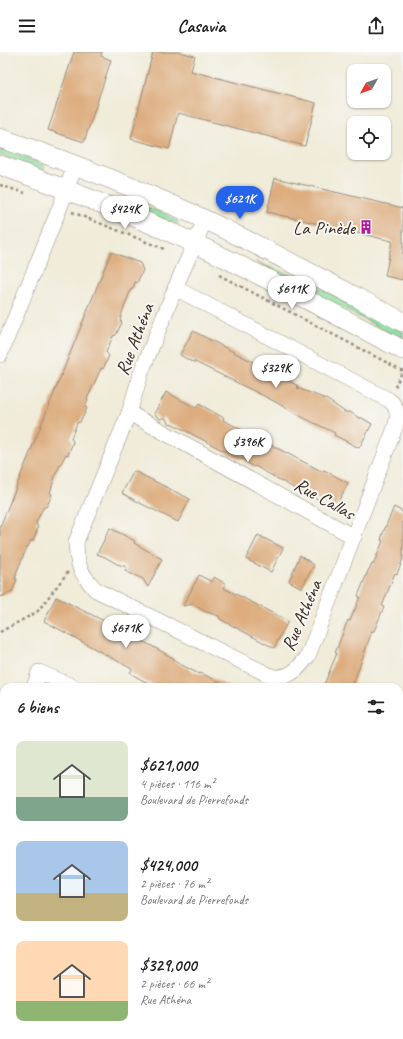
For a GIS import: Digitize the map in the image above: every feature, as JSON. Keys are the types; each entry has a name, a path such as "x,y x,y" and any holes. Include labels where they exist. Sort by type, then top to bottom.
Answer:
{"main road":[{"path":"0,138 75,166 205,220 262,247 403,322"},
{"path":"0,165 124,212 194,243 275,283 403,350"}],"street":[{"path":"0,355 75,166"},
{"name":"Rue Athéna","path":"175,288 373,391 394,405 398,414 396,425 308,656 300,667 282,677 273,677 96,590 84,578 76,561 76,542 129,413 141,373 175,288 205,220"},
{"name":"Rue Callas","path":"129,413 354,537"},
{"path":"35,683 39,672 65,683"}],"path":[{"path":"76,213 161,248 168,248"},
{"path":"215,273 403,371 393,391"},
{"path":"0,632 37,612 76,561"}],"green space":[{"path":"0,149 23,156 45,166 43,171 0,155"},
{"path":"121,201 162,212 179,222 177,225"},
{"path":"256,262 310,283 403,332 403,340"}],"building":[{"path":"74,52 102,52 101,56 111,60 84,142 48,130"},
{"path":"153,52 180,52 195,56 191,71 316,103 305,146 178,113 169,149 131,139"},
{"name":"La Pinède","path":"275,178 403,208 403,280 385,276 392,241 267,212"},
{"path":"111,252 140,263 143,270 137,283 135,282 133,289 131,289 122,313 120,321 122,322 116,335 113,336 106,352 109,356 103,369 101,368 87,399 88,400 85,407 87,408 83,417 80,422 77,423 71,438 73,442 68,455 66,454 56,473 50,493 52,494 47,506 43,508 36,523 38,528 33,541 31,540 27,547 17,571 15,579 17,579 12,592 0,597 0,527"},
{"path":"193,331 280,376 298,386 297,388 326,399 345,412 350,412 372,424 359,448 334,435 335,433 270,399 180,355"},
{"path":"166,392 196,408 199,404 224,418 223,420 323,472 324,470 348,483 335,508 304,492 301,492 255,466 253,467 243,459 239,459 173,424 168,423 165,417 160,419 154,414"},
{"path":"134,471 190,499 178,522 122,493"},
{"path":"394,507 403,512 403,559 397,574 395,573 382,606 384,607 374,631 372,631 353,683 325,683 348,620 350,621 360,597 358,596 368,571 372,564 373,565 383,541 381,540"},
{"path":"110,528 135,541 134,543 162,559 148,587 143,579 125,571 127,567 117,564 97,554"},
{"path":"258,535 283,548 271,572 246,559"},
{"path":"300,555 314,565 302,588 289,581"},
{"path":"199,575 212,582 214,577 226,584 224,588 288,621 274,648 220,619 219,616 204,611 193,604 183,606"},
{"path":"56,597 104,621 122,633 124,632 152,646 173,658 176,662 199,674 203,674 222,683 149,683 130,673 132,669 44,621"}],"place":[{"name":"La Pinède","path":"366,227"}]}
